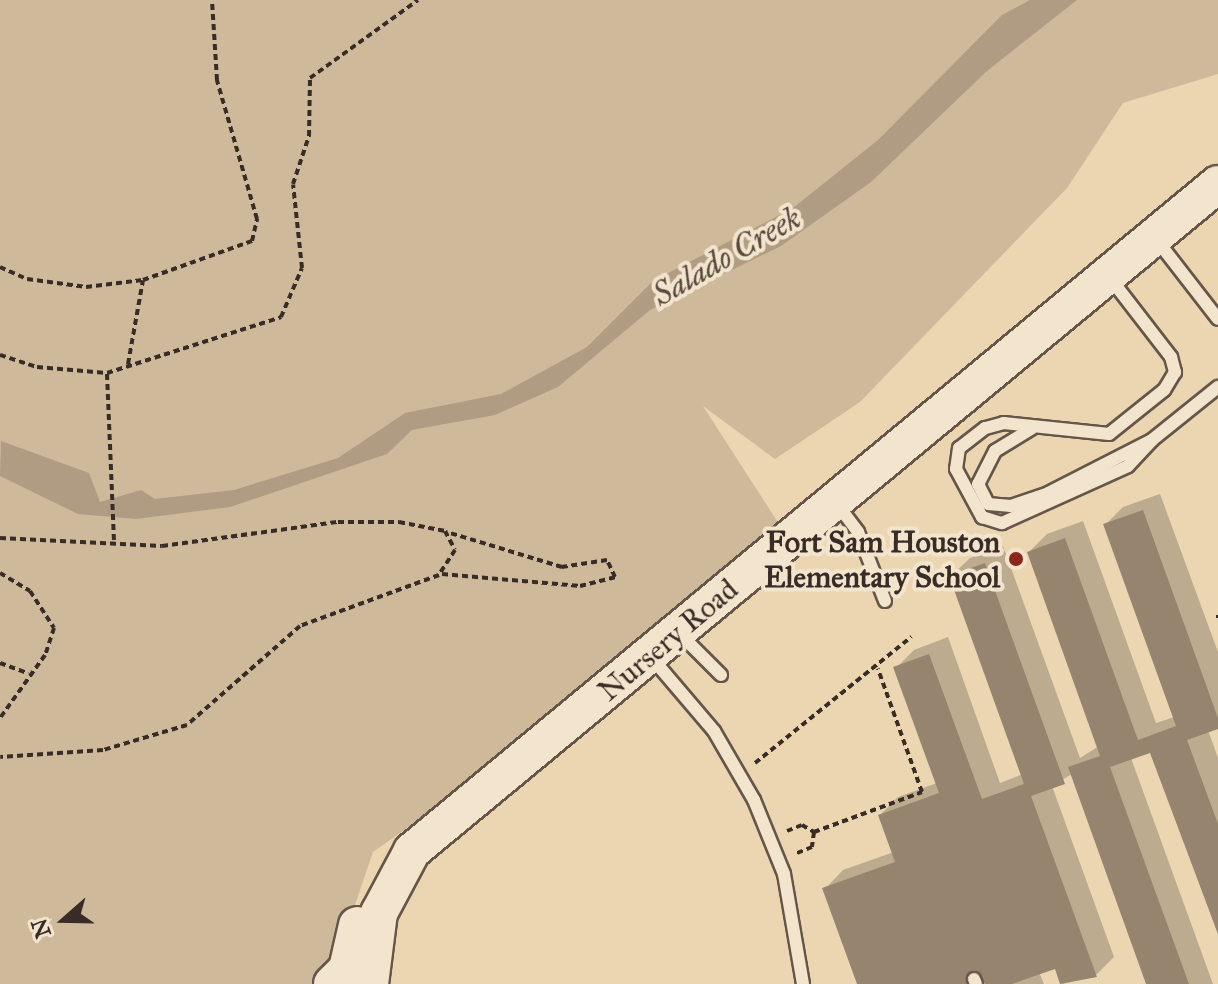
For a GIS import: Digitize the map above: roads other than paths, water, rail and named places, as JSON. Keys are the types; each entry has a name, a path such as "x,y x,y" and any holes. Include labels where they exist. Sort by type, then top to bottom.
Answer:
{"street":[{"name":"Nursery Road","path":"370,984 374,947 388,884 446,819 649,656 1218,184"},
{"path":"332,984 351,958 378,860 446,819"},
{"path":"374,947 395,984"}],"lane":[{"path":"1154,237 1218,319"},
{"path":"1108,275 1171,357 1173,379 1119,431 994,425 956,453 956,469 988,521 1051,506 1128,466 1152,440 1218,387"},
{"path":"1031,429 995,451 978,484 988,504 1011,506 1048,493 1152,440"},
{"path":"835,502 858,532 885,601"},
{"path":"678,631 721,675"},
{"path":"649,656 714,731 754,800 784,874 803,984"}],"water":[{"name":"Salado Creek","path":"1030,0 1077,0 987,71 871,182 781,246 650,310 558,387 495,415 412,430 387,454 230,507 136,519 78,514 0,476 1,441 89,473 100,502 141,490 155,499 234,490 338,458 405,413 501,394 587,347 653,281 793,208 878,140 1002,15"}],"place":[{"name":"Fort Sam Houston Elementary School","path":"1016,559"}]}
